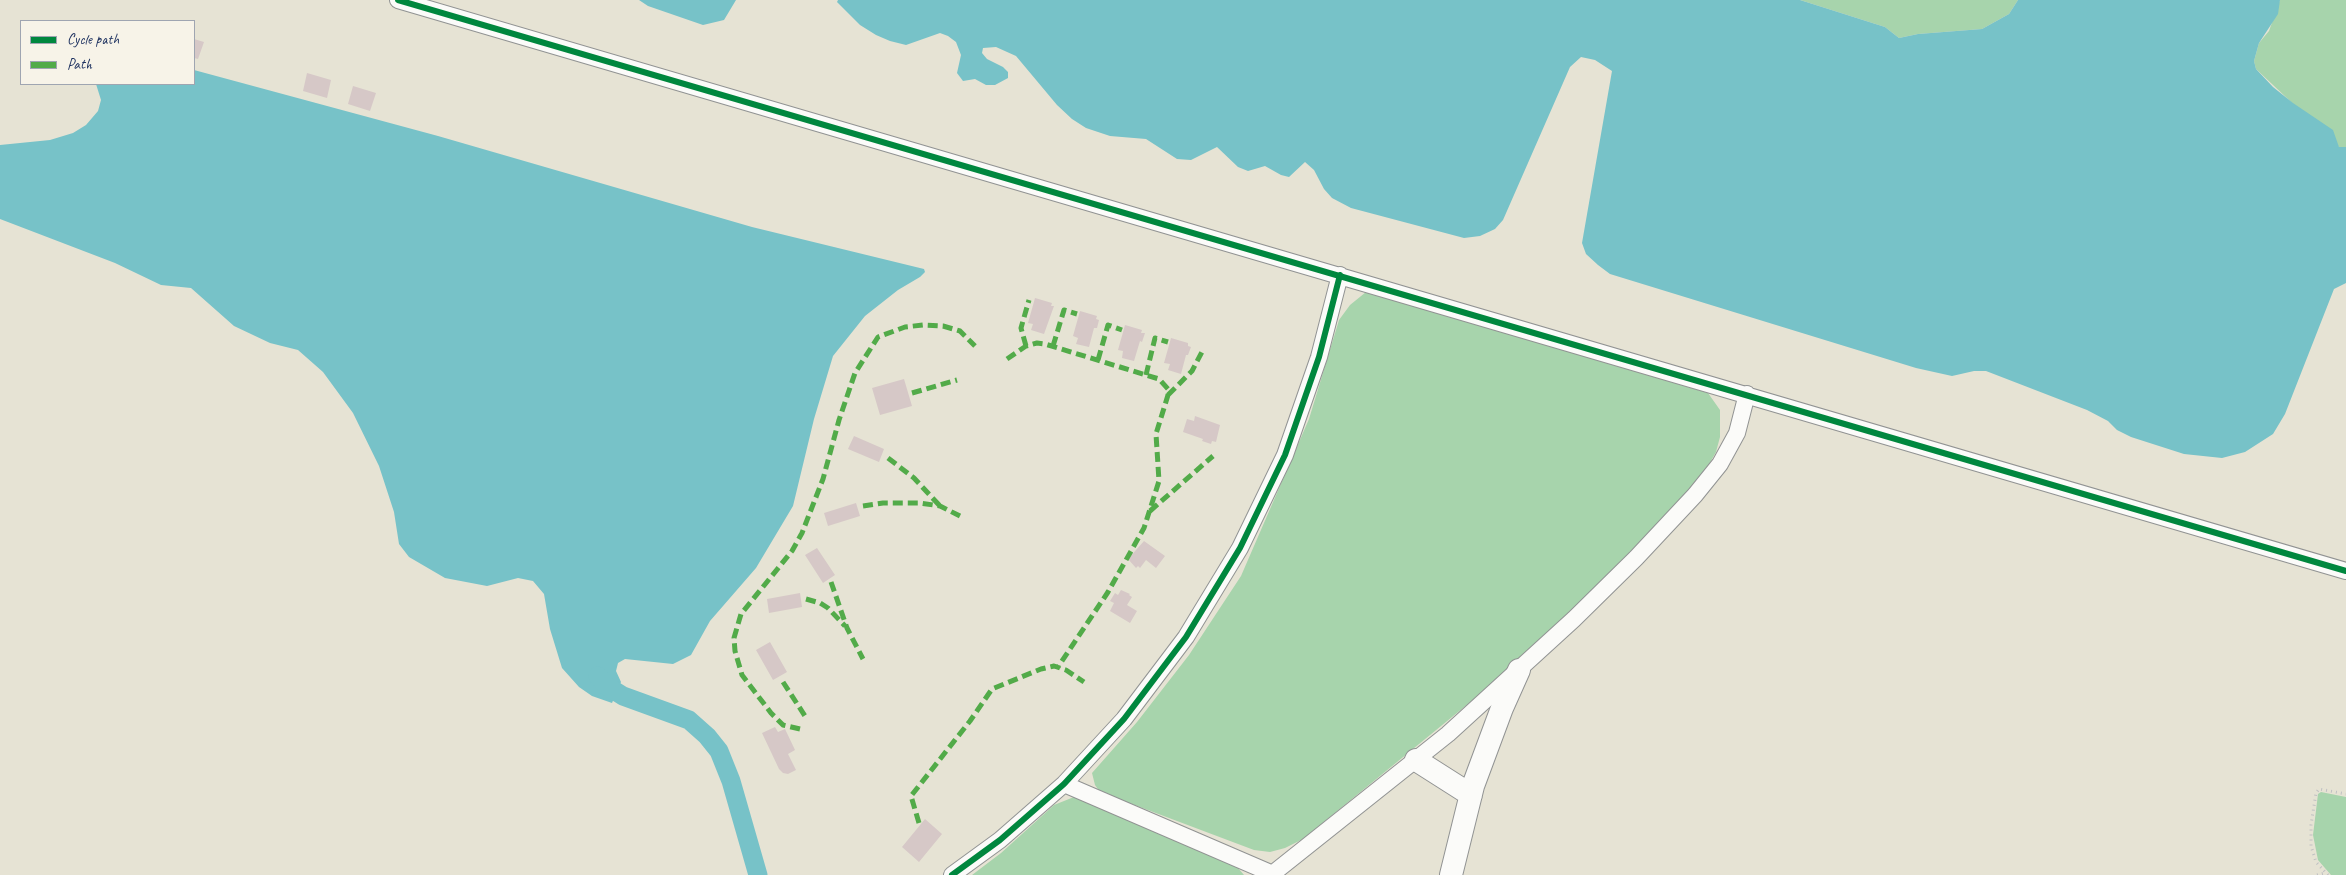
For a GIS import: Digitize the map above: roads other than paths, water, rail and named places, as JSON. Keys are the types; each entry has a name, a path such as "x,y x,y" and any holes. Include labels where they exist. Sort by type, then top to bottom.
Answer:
{"main road":[{"path":"1451,875 1471,795 1487,747 1519,670"},
{"path":"1416,760 1471,795"}],"street":[{"path":"398,0 2346,571"},
{"path":"952,875 1000,840 1064,784 1124,719 1186,637 1240,548 1285,454 1319,357 1340,275"},
{"path":"1064,784 1272,875 1416,760 1574,620 1636,558 1708,480 1720,464 1736,433 1747,394"}],"water":[{"path":"639,0 736,0 724,20 703,25 648,6"},
{"path":"838,0 1800,0 1885,27 1899,38 1918,34 1982,29 2009,14 2018,0 2280,0 2278,14 2259,43 2254,61 2256,69 2273,87 2333,130 2339,147 2346,147 2346,283 2334,289 2285,414 2273,434 2245,452 2222,458 2184,454 2131,437 2117,430 2108,421 2087,410 1986,371 1974,371 1952,376 1916,368 1610,274 1586,254 1582,243 1612,71 1595,60 1581,57 1570,67 1503,220 1495,229 1480,236 1464,238 1351,208 1332,198 1324,189 1314,170 1305,162 1289,177 1281,175 1265,166 1248,171 1238,167 1217,147 1191,160 1177,159 1146,139 1110,136 1086,128 1072,119 1057,105 1016,56 996,47 983,48 982,53 987,59 1003,67 1008,72 1008,78 995,85 986,85 975,79 963,81 957,73 961,55 956,42 948,36 940,33 906,45 890,41 860,25 837,2"},
{"path":"195,70 438,136 752,227 924,269 925,272 865,316 833,356 814,419 793,506 756,568 710,621 691,655 673,664 625,659 618,663 616,671 621,682 612,703 592,696 579,687 562,668 550,629 544,594 533,581 518,578 487,586 445,578 409,557 399,544 394,512 379,466 353,413 323,372 298,350 270,343 234,326 191,288 161,285 115,263 0,219 0,145 50,140 73,133 86,125 98,111 101,100 96,85 195,85"}],"waterway":[{"path":"598,676 607,686 623,696 689,720 707,736 719,751 731,781 758,875"}]}
